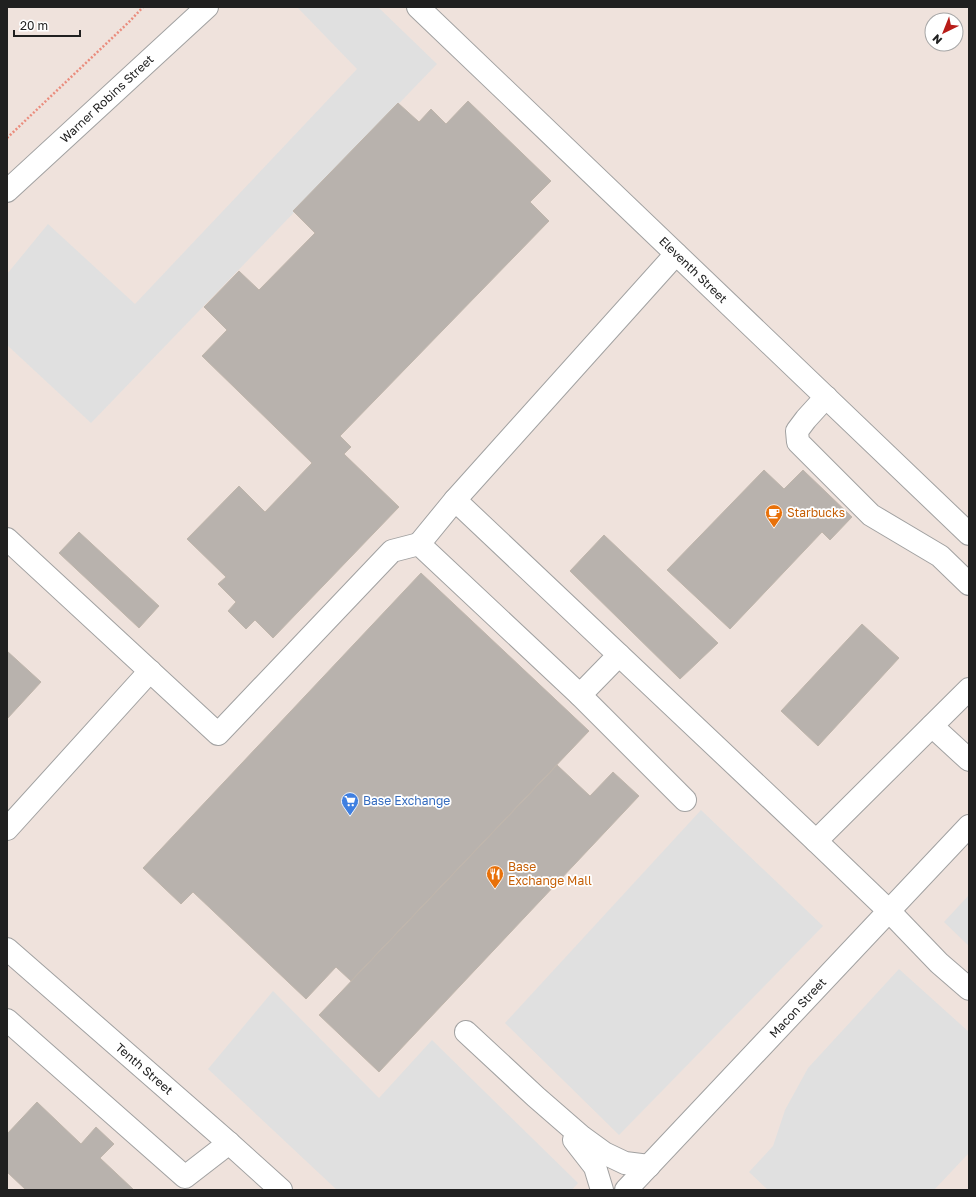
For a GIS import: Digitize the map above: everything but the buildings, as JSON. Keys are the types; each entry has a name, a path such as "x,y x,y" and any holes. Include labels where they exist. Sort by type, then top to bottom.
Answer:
{"street":[{"name":"Warner Robins Street","path":"7,191 207,7"},
{"name":"Eleventh Street","path":"418,7 969,534"},
{"path":"7,539 218,734 392,551 419,544 455,500 676,254"},
{"path":"826,397 797,431 798,442 871,515 940,556 969,584"},
{"path":"455,500 816,841 889,911 939,963 969,989"},
{"path":"419,544 580,695 685,800"},
{"path":"580,695 619,655"},
{"path":"7,829 150,670"},
{"path":"816,841 969,689"},
{"path":"932,726 969,760"},
{"name":"Macon Street","path":"626,1190 969,826"},
{"name":"Tenth Street","path":"7,949 281,1190"},
{"path":"7,1020 185,1177 229,1143"},
{"path":"466,1032 536,1097 582,1137 604,1153 625,1163 649,1166"},
{"path":"536,1097 575,1141 595,1167 602,1190"}],"path":[{"path":"7,138 143,7"}],"shaded area":[{"path":"7,7 969,7 969,1190 7,1190"},
{"path":"297,7 378,7 437,64 91,423 7,345 7,274 48,224 135,304 357,69"},
{"path":"701,810 823,926 619,1135 505,1023"},
{"path":"969,895 969,946 944,922"},
{"path":"899,969 969,1032 969,1153 934,1190 768,1190 749,1172 773,1146 785,1110 808,1068"},
{"path":"273,991 379,1098 432,1040 578,1183 572,1190 337,1190 208,1069"}],"place":[{"name":"Starbucks","path":"774,528"},
{"name":"Base Exchange","path":"350,816"},
{"name":"Base Exchange Mall","path":"495,889"}]}
